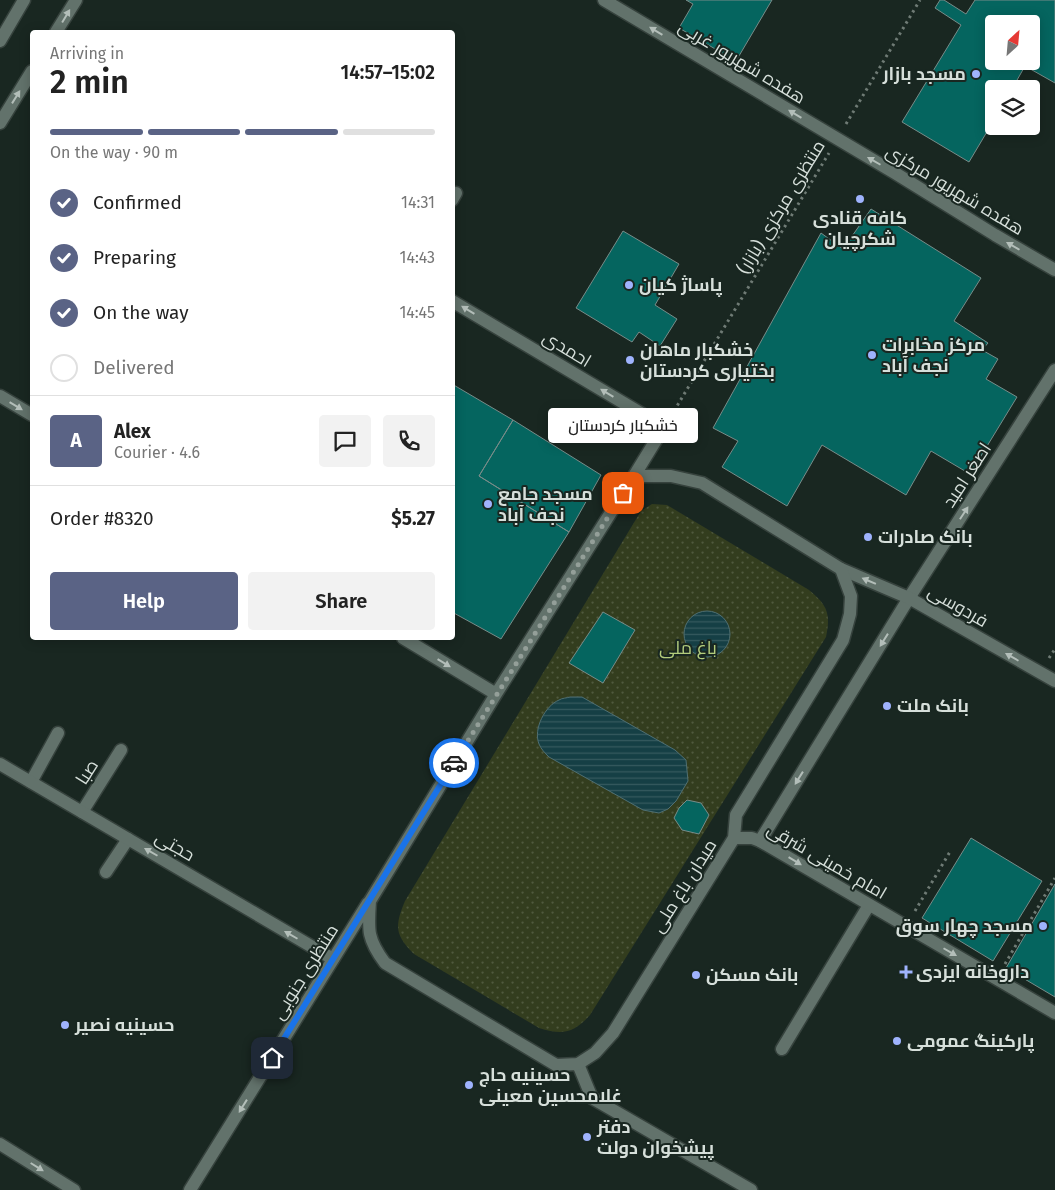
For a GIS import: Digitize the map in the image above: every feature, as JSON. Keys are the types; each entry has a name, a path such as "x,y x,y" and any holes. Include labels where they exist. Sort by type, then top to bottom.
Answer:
{"street":[{"path":"0,41 24,0"},
{"path":"57,30 76,0"},
{"name":"هفده شهریور غربی","path":"604,0 837,139"},
{"path":"0,123 30,74"},
{"name":"هفده شهریور مرکزی","path":"837,139 1055,270"},
{"name":"احمدی","path":"455,303 664,427"},
{"name":"اصغر امید","path":"760,840 909,598 1055,370"},
{"path":"0,396 30,414"},
{"path":"664,427 496,694 370,901 368,928 373,947 385,963 556,1064 578,1064 592,1098 751,1190"},
{"path":"634,476 671,476 702,483 841,569"},
{"name":"فردوسی","path":"841,569 909,598 1055,681"},
{"name":"میدان باغ ملی","path":"578,1064 595,1053 613,1033 734,838 736,815 843,640 850,614 851,596 841,569"},
{"path":"405,640 496,694"},
{"path":"31,782 58,733"},
{"name":"صبا","path":"82,812 121,750"},
{"name":"حجتی","path":"0,764 333,960"},
{"name":"امام خمینی شرقی","path":"734,838 760,840 1055,1013"},
{"path":"106,872 128,839"},
{"name":"منتظری جنوبی","path":"190,1190 370,901"},
{"path":"782,1049 869,905"},
{"path":"0,1144 74,1190"}],"path":[{"name":"منتظری مرکزی (بازار)","path":"664,427 920,0"},
{"path":"906,926 951,850"},
{"path":"996,979 1055,878"}],"green space":[{"name":"باغ ملی","path":"652,504 667,505 809,590 820,600 826,610 828,622 826,637 590,1015 572,1029 554,1032 539,1028 414,954 400,935 398,929 399,917 405,901 641,511"}],"water":[{"path":"702,611 712,611 726,621 730,634 726,647 720,653 712,657 702,657 688,647 684,639 684,629 694,615"},
{"path":"570,697 582,697 675,750 686,760 688,781 676,801 668,809 659,813 643,810 549,757 540,746 538,738 541,719 554,703"}],"building":[{"path":"686,0 772,0 736,61 679,28 693,4"},
{"name":"مسجد بازار","path":"940,0 944,0 966,14 975,0 1055,0 1055,83 1032,70 1040,70 1040,15 985,15 985,70 1023,70 1017,80 985,80 985,135 969,162 902,122 961,25 935,8"},
{"name":"مرکز مخابرات نجف آباد","path":"871,209 981,278 954,321 988,343 982,350 998,359 986,379 1017,397 970,474 931,451 906,495 822,445 787,506 722,467 738,441 713,428 821,233 843,249"},
{"name":"پاساژ کیان","path":"623,231 679,264 655,305 677,319 660,346 639,332 632,342 576,308"},
{"name":"مسجد جامع نجف آباد","path":"455,386 513,420 479,476 569,532 501,639 455,614"},
{"path":"513,420 601,475 569,532 479,476"},
{"path":"603,612 635,630 603,683 569,663"},
{"path":"687,800 701,803 709,815 699,834 682,830 674,818 679,808"},
{"path":"971,838 1042,881 993,961 922,918"},
{"name":"مسجد چهار سوق","path":"1055,884 1055,997 1006,968"}],"way so far":[{"path":"454,763 623,493"}],"place":[{"name":"مسجد بازار","path":"976,74"},
{"name":"کافه قنادی شکرچیان","path":"860,199"},
{"name":"پاساژ کیان","path":"629,285"},
{"name":"مرکز مخابرات نجف آباد","path":"872,355"},
{"name":"خشکبار ماهان بختیاری کردستان","path":"630,360"},
{"name":"خشکبار کردستان","path":"623,493"},
{"name":"مسجد جامع نجف آباد","path":"488,504"},
{"name":"بانک صادرات","path":"868,537"},
{"name":"بانک ملت","path":"887,706"},
{"name":"مسجد چهار سوق","path":"1043,926"},
{"name":"داروخانه ایزدی","path":"906,972"},
{"name":"بانک مسکن","path":"696,975"},
{"name":"حسینیه نصیر","path":"65,1025"},
{"name":"پارکینگ عمومی","path":"897,1041"},
{"name":"حسینیه حاج غلامحسین معینی","path":"469,1085"},
{"name":"دفتر پیشخوان دولت","path":"587,1137"}],"route":[{"path":"272,1058 454,763"}]}
